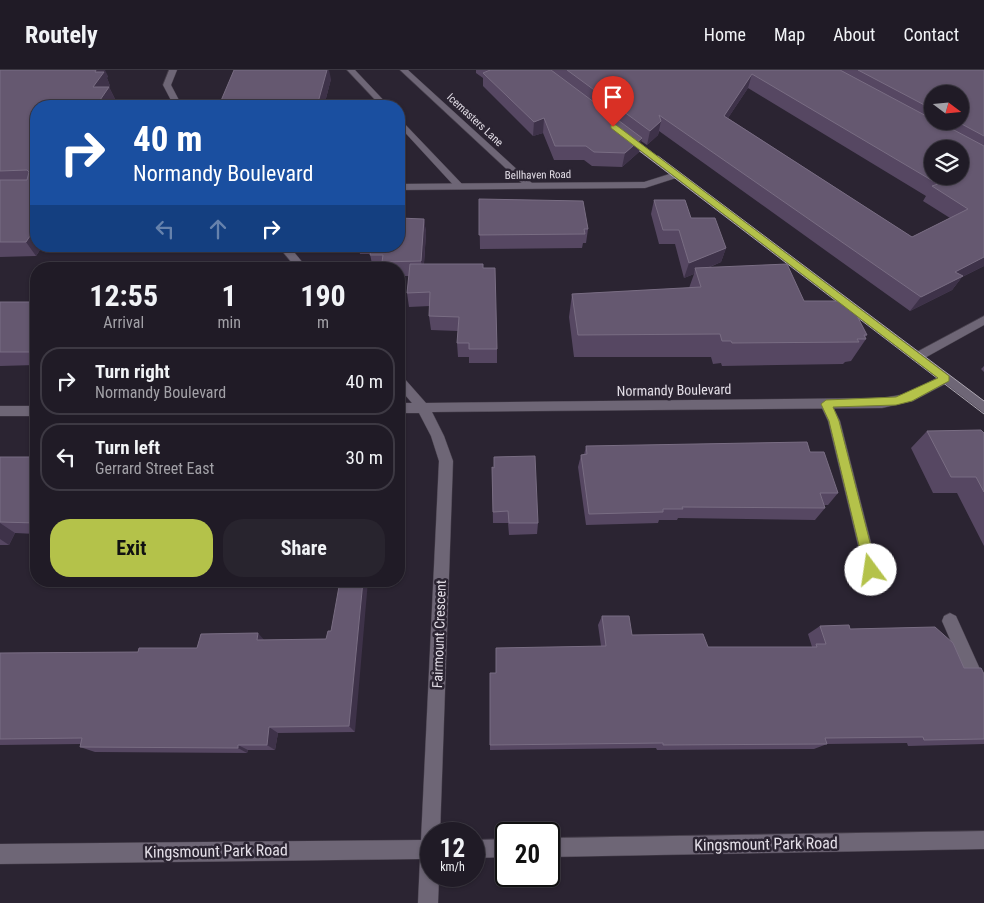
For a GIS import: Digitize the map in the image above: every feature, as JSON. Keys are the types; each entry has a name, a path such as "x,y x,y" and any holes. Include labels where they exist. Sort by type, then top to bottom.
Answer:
{"street":[{"path":"173,70 167,85 175,100"},
{"path":"351,70 379,100"},
{"name":"Icemasters Lane","path":"404,70 530,186"},
{"path":"405,127 460,187"},
{"path":"613,127 984,408"},
{"name":"Bellhaven Road","path":"405,187 645,185 676,174"},
{"path":"288,252 297,262"},
{"path":"917,357 984,320"},
{"name":"Normandy Boulevard","path":"405,408 826,404 896,401 908,398 945,379"},
{"name":"Fairmount Crescent","path":"405,386 425,408 438,434 446,461 432,822"},
{"path":"826,404 834,421 871,570"},
{"path":"0,411 30,411"},
{"path":"950,621 984,697"},
{"name":"Kingsmount Park Road","path":"560,848 984,840"},
{"name":"Kingsmount Park Road","path":"0,854 420,849"},
{"name":"Fairmount Crescent","path":"428,903 429,887"}],"building":[{"path":"0,70 96,70 95,72 104,72 93,87 109,87 100,100 30,100 30,236 26,242 0,242 0,180 27,180 29,172 27,170 0,171"},
{"path":"234,70 327,70 319,100 221,100"},
{"path":"490,70 551,70 642,138 625,153 594,152 586,146 555,146 544,118 534,122 483,73"},
{"path":"567,70 840,70 924,115 924,130 954,130 984,146 984,257 955,272 963,276 921,297 659,115 661,121 650,131","holes":["752,74 924,176 924,140 969,140 969,185 932,186 968,209 912,237 724,116"]},
{"path":"858,70 984,70 984,136 969,128 969,85 924,85 924,105"},
{"path":"479,199 583,201 588,229 584,229 585,234 479,235"},
{"path":"654,200 685,200 691,218 715,218 726,248 689,263 679,230 663,230"},
{"path":"405,218 424,219 421,261 382,262 383,255 370,255 371,252 405,252"},
{"path":"410,264 483,264 483,268 495,268 497,349 469,349 469,343 457,343 459,317 429,316 430,292 407,293"},
{"path":"787,264 804,301 847,301 852,306 867,335 864,335 866,339 857,339 859,342 732,343 731,341 722,341 720,334 578,335 572,294 701,287 695,268"},
{"path":"0,302 30,302 30,352 0,352"},
{"path":"981,430 984,433 984,492 976,477 951,477 927,431"},
{"path":"807,442 810,452 824,452 838,493 820,493 825,508 682,507 683,509 663,509 663,512 589,514 581,455 587,454 586,446"},
{"path":"535,456 538,523 509,523 508,511 493,512 492,467 494,468 494,457"},
{"path":"0,457 30,457 30,523 0,522"},
{"path":"339,587 362,587 349,726 269,727 267,745 238,745 238,748 80,747 82,738 0,739 0,653 138,652 139,648 197,648 201,634 258,633 257,640 326,639 328,631 331,631"},
{"path":"602,616 629,616 632,635 703,634 708,647 817,647 816,644 826,644 820,626 849,625 850,629 935,627 953,643 964,668 981,668 984,674 984,739 924,740 923,737 825,738 827,744 490,745 490,673 496,673 496,648 606,646"}],"tram line":[{"path":"629,143 984,414"},
{"path":"658,156 984,401"}],"route":[{"path":"613,127 945,379 908,398 896,401 869,404 826,404 834,421 871,570"}]}
